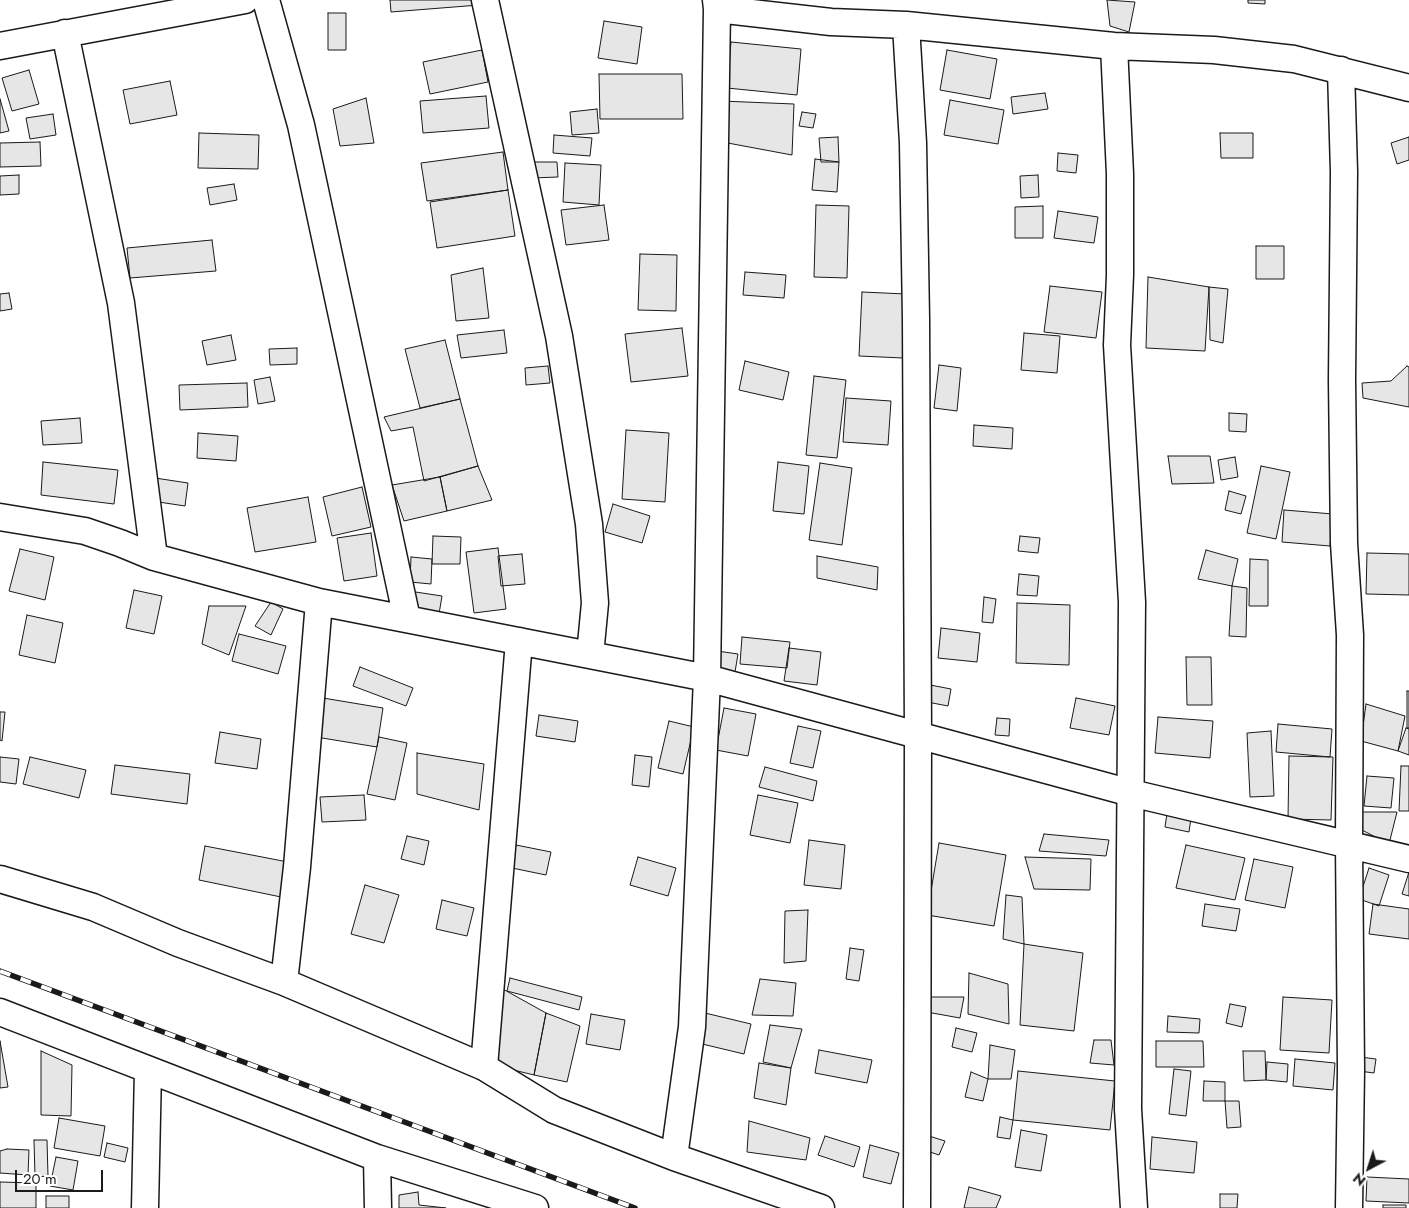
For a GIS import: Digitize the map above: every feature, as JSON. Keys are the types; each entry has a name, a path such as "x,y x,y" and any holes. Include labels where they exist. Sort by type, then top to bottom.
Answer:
{"street":[{"path":"0,46 245,0"},
{"path":"266,0 301,125 407,618"},
{"path":"485,0 559,336 588,514 595,603 590,656"},
{"path":"674,1157 693,1018 707,678 717,4 831,22 906,25 1114,46 1214,50 1294,59 1409,88"},
{"path":"906,25 914,192 918,736 917,1208"},
{"path":"65,33 121,302 154,557"},
{"path":"1114,46 1120,183 1120,275 1117,344 1132,602 1128,1109 1134,1208"},
{"path":"1341,70 1344,172 1342,380 1344,533 1350,635 1351,1060 1349,1208"},
{"path":"0,517 85,531 120,542 154,557 319,602 707,678 1131,794 1409,859"},
{"path":"284,982 297,867 319,602"},
{"path":"484,1067 519,641"},
{"path":"0,879 93,908 284,982 484,1067 554,1110 674,1157 821,1208"},
{"path":"0,1012 377,1158 535,1208"},
{"path":"145,1208 148,1070"},
{"path":"377,1158 378,1208"}],"building":[{"path":"390,0 479,0 479,5 391,12"},
{"path":"1107,0 1135,2 1129,32 1110,26"},
{"path":"1248,0 1265,0 1265,4 1248,3"},
{"path":"328,13 346,13 346,50 328,50"},
{"path":"604,21 642,27 637,64 598,58"},
{"path":"731,42 801,49 797,95 727,88"},
{"path":"482,50 488,82 430,94 423,62"},
{"path":"947,50 997,59 990,99 940,90"},
{"path":"29,70 39,104 12,111 2,78"},
{"path":"599,74 682,74 683,119 600,119"},
{"path":"170,81 177,115 130,124 123,90"},
{"path":"1045,93 1048,109 1013,114 1011,97"},
{"path":"486,96 489,128 423,133 420,101"},
{"path":"366,98 374,143 340,146 333,109"},
{"path":"0,99 9,131 0,133"},
{"path":"950,100 1004,110 998,144 944,135"},
{"path":"721,101 794,104 792,155 717,141"},
{"path":"597,109 599,133 572,135 570,112"},
{"path":"802,112 816,114 813,128 799,126"},
{"path":"53,114 56,135 30,139 26,118"},
{"path":"199,133 259,135 258,169 198,168"},
{"path":"1220,133 1253,133 1253,158 1221,158"},
{"path":"554,135 592,138 590,156 553,153"},
{"path":"838,137 839,162 821,162 819,138"},
{"path":"1409,137 1409,160 1397,164 1391,143"},
{"path":"40,142 41,166 0,167 0,143"},
{"path":"503,152 508,190 427,201 421,163"},
{"path":"1058,153 1078,155 1076,173 1057,171"},
{"path":"815,159 839,162 837,192 812,190"},
{"path":"532,162 557,162 558,177 532,178"},
{"path":"565,163 601,165 599,205 563,202"},
{"path":"19,175 19,194 0,195 0,176"},
{"path":"1038,175 1039,197 1021,198 1020,176"},
{"path":"234,184 237,200 210,205 207,188"},
{"path":"508,190 515,236 437,248 430,202"},
{"path":"604,205 609,240 566,245 561,210"},
{"path":"816,205 849,206 847,278 814,277"},
{"path":"1043,206 1043,238 1015,238 1015,207"},
{"path":"1058,211 1098,217 1094,243 1054,238"},
{"path":"212,240 216,271 130,278 127,248"},
{"path":"1256,246 1284,246 1284,279 1256,279"},
{"path":"640,254 677,255 676,311 638,310"},
{"path":"483,268 489,318 456,321 451,275"},
{"path":"745,272 786,275 784,298 743,295"},
{"path":"1148,277 1209,287 1205,351 1146,348"},
{"path":"1050,286 1102,292 1096,338 1044,332"},
{"path":"1209,287 1228,289 1223,343 1210,340"},
{"path":"862,292 906,294 903,358 859,356"},
{"path":"9,293 12,309 0,311 0,294"},
{"path":"682,328 688,376 631,382 625,334"},
{"path":"504,330 507,353 461,358 457,335"},
{"path":"1024,333 1060,336 1057,373 1021,370"},
{"path":"231,335 236,360 207,365 202,341"},
{"path":"445,340 460,399 420,408 405,349"},
{"path":"297,348 297,364 270,365 269,349"},
{"path":"745,361 789,372 783,400 739,390"},
{"path":"939,365 961,368 957,411 934,408"},
{"path":"548,366 550,383 526,385 525,368"},
{"path":"1407,366 1409,367 1409,407 1363,398 1362,383 1391,381"},
{"path":"814,376 846,380 837,458 806,455"},
{"path":"270,377 275,401 258,404 254,380"},
{"path":"247,383 248,407 180,410 179,385"},
{"path":"846,398 891,401 888,445 843,442"},
{"path":"460,399 478,466 424,481 413,427 391,431 384,417"},
{"path":"1229,413 1247,414 1246,432 1229,431"},
{"path":"80,418 82,443 43,445 41,421"},
{"path":"974,425 1013,428 1012,449 973,446"},
{"path":"626,430 669,433 665,502 622,499"},
{"path":"198,433 238,436 236,461 197,458"},
{"path":"1168,456 1210,456 1214,483 1172,484"},
{"path":"1235,457 1238,477 1221,480 1218,460"},
{"path":"43,462 118,470 114,504 41,495"},
{"path":"778,462 809,466 804,514 773,511"},
{"path":"820,463 852,468 842,545 809,540"},
{"path":"478,466 492,500 447,511 440,477"},
{"path":"1261,466 1290,472 1276,539 1247,533"},
{"path":"440,477 447,511 404,521 392,485"},
{"path":"155,478 188,483 185,506 152,501"},
{"path":"362,487 371,527 332,536 323,497"},
{"path":"1229,491 1246,496 1241,514 1225,510"},
{"path":"308,497 316,542 255,552 247,508"},
{"path":"613,504 650,516 642,543 605,532"},
{"path":"1284,510 1333,514 1330,546 1282,542"},
{"path":"371,533 377,576 344,581 337,538"},
{"path":"433,536 461,537 460,564 432,564"},
{"path":"1020,536 1040,538 1038,553 1018,551"},
{"path":"498,548 506,609 474,613 466,552"},
{"path":"20,549 54,557 45,600 9,591"},
{"path":"1206,550 1238,559 1232,586 1198,579"},
{"path":"1367,553 1409,554 1409,595 1366,594"},
{"path":"522,554 525,584 501,586 498,556"},
{"path":"817,556 878,567 877,590 817,578"},
{"path":"411,557 432,559 431,584 410,582"},
{"path":"1250,559 1268,560 1268,606 1249,606"},
{"path":"1019,574 1039,576 1037,596 1017,595"},
{"path":"1232,586 1247,588 1246,637 1229,636"},
{"path":"134,590 162,596 154,634 126,628"},
{"path":"409,591 442,596 439,614 406,609"},
{"path":"984,597 996,599 993,623 982,622"},
{"path":"271,602 283,609 271,635 255,626"},
{"path":"1017,603 1070,605 1069,665 1016,663"},
{"path":"209,606 246,606 229,655 202,644"},
{"path":"27,615 63,623 55,663 19,655"},
{"path":"941,628 980,633 977,662 938,658"},
{"path":"239,634 286,646 278,674 232,661"},
{"path":"742,637 790,642 787,668 740,664"},
{"path":"789,648 821,652 817,685 784,681"},
{"path":"717,651 738,654 735,672 715,669"},
{"path":"1186,657 1211,657 1212,705 1187,705"},
{"path":"360,667 413,688 406,706 353,686"},
{"path":"925,684 951,689 948,706 922,701"},
{"path":"1407,691 1409,691 1409,728 1407,728"},
{"path":"323,698 383,708 377,747 316,737"},
{"path":"1076,698 1115,706 1109,735 1070,728"},
{"path":"1366,704 1405,716 1398,751 1361,741"},
{"path":"724,708 756,714 748,756 716,750"},
{"path":"0,712 5,712 2,741 0,740"},
{"path":"539,715 578,721 575,742 536,736"},
{"path":"1158,717 1213,721 1210,758 1155,753"},
{"path":"997,718 1010,719 1009,736 995,735"},
{"path":"669,721 694,727 683,774 658,768"},
{"path":"1278,724 1332,729 1330,757 1276,752"},
{"path":"798,726 821,731 813,768 790,763"},
{"path":"1406,728 1409,729 1409,755 1398,751"},
{"path":"1271,731 1274,796 1250,797 1247,733"},
{"path":"220,732 261,739 257,769 215,763"},
{"path":"379,737 407,743 395,800 367,794"},
{"path":"417,753 484,764 479,810 417,794"},
{"path":"635,755 652,757 649,787 632,785"},
{"path":"1289,756 1333,757 1331,820 1288,819"},
{"path":"0,757 19,759 16,784 0,782"},
{"path":"30,757 86,770 79,798 23,784"},
{"path":"115,765 190,774 187,804 111,794"},
{"path":"1401,766 1409,766 1409,811 1399,811"},
{"path":"765,767 817,781 813,801 759,787"},
{"path":"1367,776 1394,778 1391,808 1364,806"},
{"path":"364,795 366,820 322,822 320,797"},
{"path":"758,795 798,803 790,843 750,835"},
{"path":"1168,807 1192,811 1189,832 1165,827"},
{"path":"1359,812 1397,812 1389,844 1360,829"},
{"path":"1044,834 1109,840 1106,856 1039,851"},
{"path":"407,836 429,841 424,865 401,859"},
{"path":"809,840 845,845 841,889 804,885"},
{"path":"939,843 1006,855 994,926 927,915"},
{"path":"516,845 551,852 546,875 512,868"},
{"path":"1186,845 1245,858 1235,900 1176,888"},
{"path":"205,846 288,862 281,897 199,880"},
{"path":"638,857 676,868 668,896 630,885"},
{"path":"1025,857 1091,859 1090,890 1034,889"},
{"path":"1254,859 1293,867 1285,908 1245,900"},
{"path":"1369,868 1389,875 1379,906 1359,899"},
{"path":"1409,872 1409,896 1402,894"},
{"path":"365,885 399,895 384,943 351,934"},
{"path":"1006,895 1022,897 1024,944 1003,939"},
{"path":"442,900 474,908 467,936 436,929"},
{"path":"1205,904 1240,909 1236,931 1202,926"},
{"path":"1373,904 1409,909 1409,939 1369,934"},
{"path":"808,910 806,961 784,963 785,911"},
{"path":"1024,944 1083,953 1074,1031 1020,1025"},
{"path":"850,948 864,950 859,981 846,979"},
{"path":"969,973 1008,984 1009,1024 968,1014"},
{"path":"510,978 582,997 579,1010 507,991"},
{"path":"760,979 796,983 793,1016 752,1015"},
{"path":"501,988 546,1013 534,1075 493,1065"},
{"path":"930,997 964,997 960,1018 921,1011"},
{"path":"1283,997 1332,1000 1329,1053 1280,1050"},
{"path":"1230,1004 1246,1007 1242,1027 1226,1023"},
{"path":"546,1013 580,1026 567,1082 534,1075"},
{"path":"705,1013 751,1024 744,1054 698,1043"},
{"path":"591,1014 625,1020 620,1050 586,1044"},
{"path":"1168,1016 1200,1019 1199,1033 1167,1032"},
{"path":"770,1025 802,1029 791,1068 763,1062"},
{"path":"956,1028 977,1033 972,1052 952,1047"},
{"path":"1094,1040 1111,1040 1114,1065 1090,1063"},
{"path":"0,1041 8,1087 0,1088"},
{"path":"1156,1041 1203,1041 1204,1067 1156,1067"},
{"path":"990,1045 1015,1050 1011,1079 988,1079"},
{"path":"819,1050 872,1060 867,1083 815,1073"},
{"path":"41,1051 72,1065 71,1116 41,1115"},
{"path":"1243,1051 1265,1051 1266,1080 1244,1081"},
{"path":"1360,1057 1376,1059 1374,1073 1359,1071"},
{"path":"1295,1059 1335,1063 1333,1090 1293,1086"},
{"path":"1267,1062 1288,1064 1287,1082 1266,1080"},
{"path":"759,1063 791,1068 786,1105 754,1098"},
{"path":"1174,1069 1191,1071 1186,1116 1169,1114"},
{"path":"1018,1071 1115,1081 1110,1130 1013,1120"},
{"path":"971,1072 988,1079 983,1101 965,1097"},
{"path":"1204,1081 1225,1082 1225,1101 1203,1101"},
{"path":"1225,1101 1239,1101 1241,1127 1227,1128"},
{"path":"1000,1117 1013,1120 1010,1139 997,1137"},
{"path":"59,1118 105,1126 100,1156 54,1148"},
{"path":"749,1121 810,1138 806,1160 747,1152"},
{"path":"1021,1130 1047,1135 1041,1171 1015,1167"},
{"path":"825,1136 860,1147 854,1167 818,1155"},
{"path":"929,1136 945,1141 939,1155 924,1150"},
{"path":"1152,1137 1197,1142 1194,1173 1150,1169"},
{"path":"34,1140 47,1140 48,1176 35,1177"},
{"path":"107,1143 128,1148 125,1162 104,1157"},
{"path":"870,1145 899,1153 891,1184 863,1177"},
{"path":"7,1149 29,1150 28,1175 0,1173 0,1151"},
{"path":"56,1157 78,1161 73,1190 50,1186"},
{"path":"1367,1177 1409,1179 1409,1203 1366,1201"},
{"path":"0,1182 36,1183 36,1208 0,1208"},
{"path":"969,1187 1001,1196 996,1208 964,1208"},
{"path":"418,1192 419,1205 446,1208 399,1208 399,1195"},
{"path":"1220,1194 1238,1194 1237,1208 1220,1208"},
{"path":"46,1196 69,1196 69,1208 46,1208"},
{"path":"1383,1205 1406,1205 1406,1208 1383,1208"}],"railway":[{"path":"0,971 635,1208"}]}
